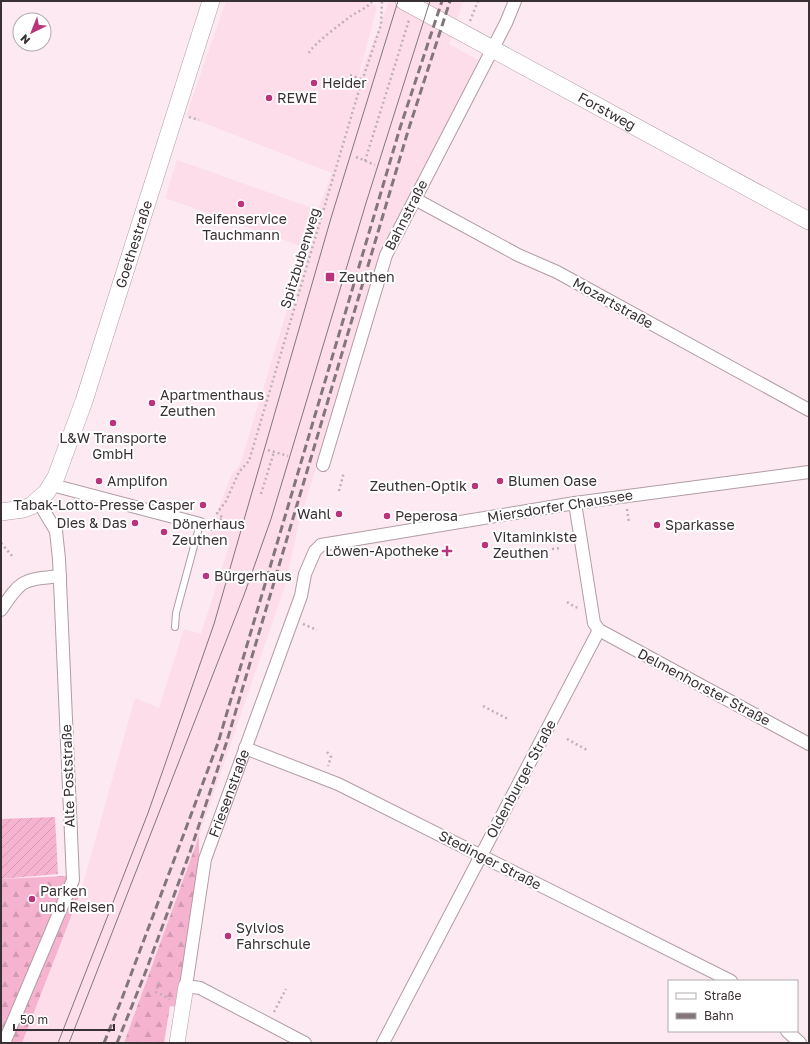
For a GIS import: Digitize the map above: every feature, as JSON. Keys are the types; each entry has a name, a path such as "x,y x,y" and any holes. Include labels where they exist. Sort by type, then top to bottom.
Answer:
{"main road":[{"name":"Goethestraße","path":"1,512 23,509 38,501 52,485 60,468 84,401 211,1"},
{"name":"Forstweg","path":"404,1 809,221"}],"street":[{"name":"Bahnstraße","path":"323,465 386,255 506,23 515,1"},
{"name":"Mozartstraße","path":"415,199 518,255 557,272 809,410"},
{"name":"Miersdorfer Chaussee","path":"315,552 321,545 338,541 402,533 575,503 809,472"},
{"path":"52,485 205,526"},
{"name":"Alte Poststraße","path":"4,1043 73,880 60,576 56,531 38,501"},
{"path":"575,503 594,623 599,630"},
{"name":"Friesenstraße","path":"177,1043 205,859 301,596 305,574 315,552"},
{"path":"1,610 20,583 32,579 60,576"},
{"name":"Delmenhorster Straße","path":"599,630 809,744"},
{"name":"Oldenburger Straße","path":"383,1043 599,630"},
{"name":"Stedinger Straße","path":"246,748 338,784 481,854 729,980"},
{"path":"186,986 200,988 305,1043"},
{"path":"788,1032 800,1043"}],"lane":[{"path":"175,627 176,613 205,526"}],"path":[{"path":"308,53 313,45 372,1"},
{"name":"Spitzbubenweg","path":"222,518 216,512 226,501 238,472 249,461 381,25 382,1"},
{"path":"476,23 470,21 478,1"},
{"path":"365,161 409,20"},
{"path":"350,75 364,80"},
{"path":"187,117 199,120"},
{"path":"356,157 375,164"},
{"path":"268,450 288,456"},
{"path":"261,494 274,452"},
{"path":"339,491 344,472"},
{"path":"627,509 629,523"},
{"path":"1,543 13,557"},
{"path":"552,549 561,548"},
{"path":"483,706 506,718 508,715"},
{"path":"566,739 586,750"},
{"path":"327,752 331,757 328,766"},
{"path":"159,982 156,992 177,1002 184,1003"},
{"path":"274,1012 286,989"}],"shaded area":[{"path":"226,1 367,1 377,7 356,86 389,1 463,1 449,44 478,60 438,147 379,266 299,522 285,586 199,836 124,1043 22,1043 81,891 135,698 159,708 184,629 201,634 229,546 208,540 232,474 240,465 306,248 165,198 177,160 318,210 332,173 186,116"}],"green space":[{"path":"55,817 58,874 1,879 1,819"},
{"path":"199,836 199,858 177,1007 170,1006 164,1043 124,1043"},
{"path":"65,876 81,891 22,1043 1,1043 1,879"}],"tram line":[{"path":"58,1043 148,813 214,624 331,218 398,1"},
{"path":"69,1043 244,595 271,519 366,203 430,1"}],"railway":[{"path":"104,1043 218,743 400,128 442,1"},
{"path":"117,1043 144,976 190,852 226,744 408,131 450,1"}],"place":[{"name":"Heider","path":"314,83"},
{"name":"REWE","path":"269,98"},
{"name":"Reifenservice Tauchmann","path":"241,204"},
{"name":"Zeuthen","path":"330,277"},
{"name":"Apartmenthaus Zeuthen","path":"152,403"},
{"name":"L&W Transporte GmbH","path":"113,423"},
{"name":"Amplifon","path":"99,481"},
{"name":"Blumen Oase","path":"500,481"},
{"name":"Zeuthen-Optik","path":"475,486"},
{"name":"Tabak-Lotto-Presse Casper","path":"203,505"},
{"name":"Wahl","path":"339,514"},
{"name":"Peperosa","path":"387,516"},
{"name":"Dies & Das","path":"135,523"},
{"name":"Sparkasse","path":"657,525"},
{"name":"Dönerhaus Zeuthen","path":"164,532"},
{"name":"Vitaminkiste Zeuthen","path":"485,545"},
{"name":"Löwen-Apotheke","path":"447,551"},
{"name":"Bürgerhaus","path":"206,576"},
{"name":"Parken und Reisen","path":"32,899"},
{"name":"Sylvios Fahrschule","path":"228,936"}]}
